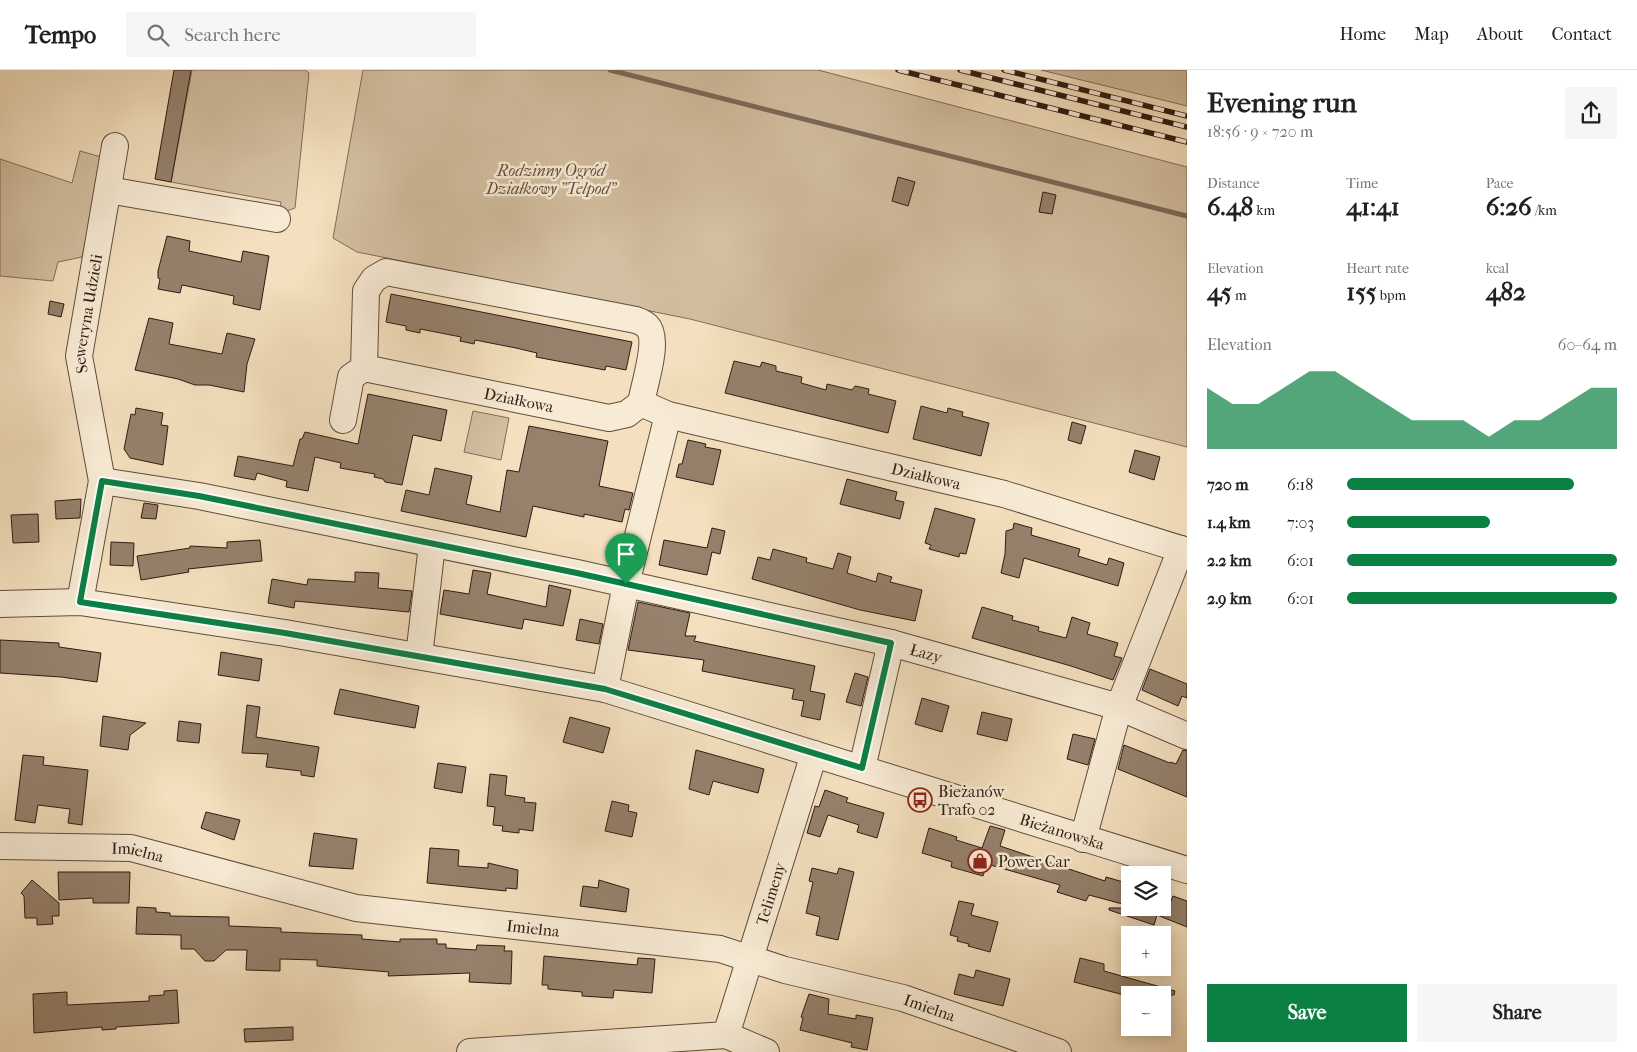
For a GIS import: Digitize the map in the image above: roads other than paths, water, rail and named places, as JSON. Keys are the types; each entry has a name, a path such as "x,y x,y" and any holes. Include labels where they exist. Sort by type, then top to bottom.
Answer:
{"street":[{"name":"Seweryna Udzieli","path":"102,481 79,356 115,146"},
{"path":"108,190 277,219"},
{"path":"343,420 351,377 364,368 366,291 374,278 386,272 396,272 636,320 646,325 651,334 653,344 641,403"},
{"name":"Działkowa","path":"364,368 609,418 627,414 641,403 668,415 1004,494 1184,550 1119,707 1082,839"},
{"path":"605,689 626,584 668,415"},
{"path":"80,602 102,481"},
{"name":"Łazy","path":"102,481 199,496 626,584 891,643 1119,707 1187,736"},
{"path":"419,656 432,544"},
{"name":"Bieżanowska","path":"0,604 80,602 419,656 605,689 862,768 1082,839 1187,870"},
{"path":"862,768 891,643"},
{"name":"Telimeny","path":"726,1035 814,754"},
{"name":"Imielna","path":"0,846 131,848 356,908 720,949 785,970 903,998 1058,1052"},
{"path":"470,1052 726,1035 766,1052"}],"waterway":[{"path":"610,70 1187,216"}],"railway":[{"path":"898,70 1187,142"},
{"path":"960,70 1187,127"},
{"path":"1004,70 1187,116"}],"place":[{"name":"Bieżanów Trafo 02","path":"920,800"},
{"name":"Power Car","path":"980,861"}],"park label":[{"name":"Rodzinny Ogród Działkowy \"Telpod\"","path":"551,179"}]}
